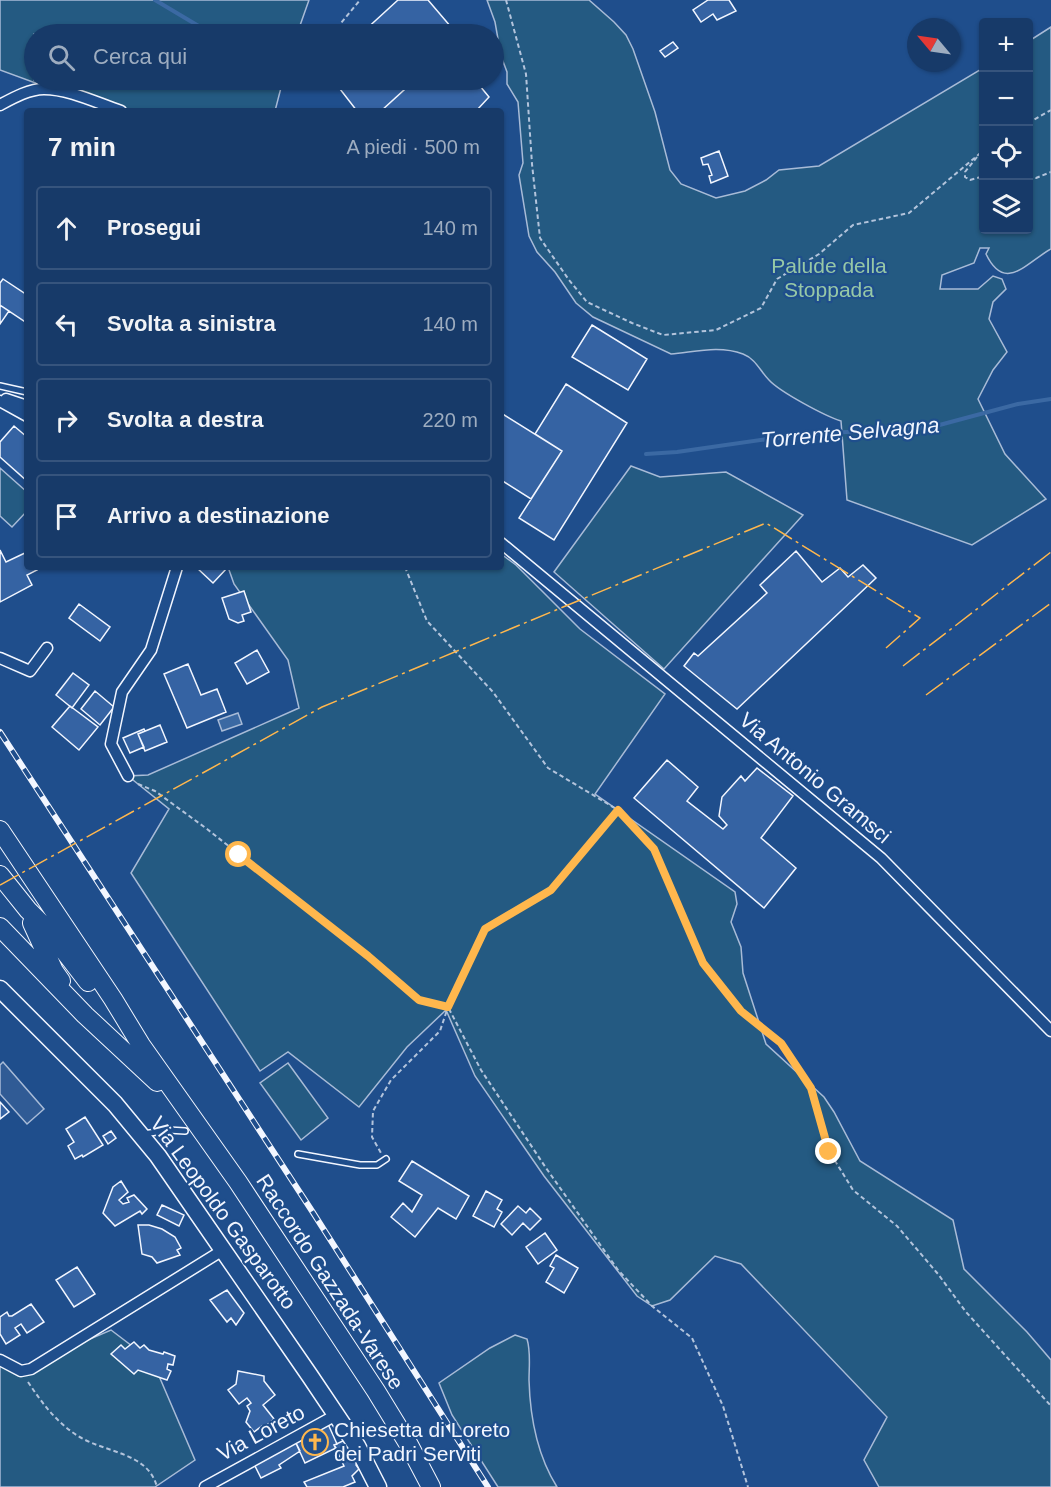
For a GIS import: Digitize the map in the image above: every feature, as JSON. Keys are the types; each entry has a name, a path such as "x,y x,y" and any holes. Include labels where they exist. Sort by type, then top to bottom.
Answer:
{"highway":[{"name":"Raccordo Gazzada-Varese","path":"0,830 113,999 141,1046 238,1182 376,1391 431,1487"},
{"path":"0,876 48,930 141,1046"},
{"path":"28,910 29,918 60,979 144,1070"},
{"name":"Raccordo Gazzada-Varese","path":"0,927 77,1007 184,1107"}],"main road":[{"name":"Via Leopoldo Gasparotto","path":"0,988 115,1104 158,1156 357,1446 378,1487"}],"street":[{"path":"0,105 15,96 35,90"},
{"path":"55,90 112,108"},
{"path":"0,396 24,405"},
{"path":"0,401 24,414"},
{"name":"Via Antonio Gramsci","path":"504,546 881,858 1051,1031"},
{"path":"128,776 111,744 122,692 151,650 176,570"},
{"path":"0,658 30,671 46,648"},
{"path":"0,1360 21,1371 31,1369 223,1250"},
{"name":"Via Loreto","path":"205,1487 336,1415"}],"lane":[{"path":"0,386 24,391"},
{"path":"140,1134 168,1130 184,1131"},
{"path":"298,1154 360,1165 377,1165 386,1159"}],"path":[{"path":"340,24 360,0"},
{"path":"506,0 526,74 540,238 587,302 663,335 716,330 761,308 777,279 819,254 853,225 909,213 979,153"},
{"path":"1033,121 1051,110"},
{"path":"979,155 965,172 965,177 970,180 979,177"},
{"path":"1033,178 1051,172"},
{"path":"406,570 427,621 493,692 548,768 618,810 654,849 703,963 741,1011 781,1043 811,1088 829,1152 853,1190 897,1226 938,1274 966,1312 1051,1406"},
{"path":"138,784 155,791 207,829 368,956 419,1000 448,1007 481,1070 618,1270 652,1306 692,1338 723,1406 748,1487"},
{"path":"386,1159 372,1137 373,1111 391,1080 440,1031 448,1007 485,929 551,890 618,810"},
{"path":"24,1371 28,1381 56,1420 79,1437 140,1462 150,1470 157,1487"}],"green space":[{"path":"0,0 309,0 301,24 24,24 24,79 0,70"},
{"name":"Palude della Stoppada","path":"487,0 589,0 626,35 633,49 655,112 670,170 681,184 716,198 745,191 779,170 819,166 979,70 979,234 1033,234 1033,38 1051,27 1051,249 1025,267 1009,273 1001,272 993,266 986,254 989,248 980,248 974,263 942,275 940,289 978,289 993,276 1002,279 1006,289 993,302 989,319 1007,352 993,370 978,399 1005,454 1046,499 972,545 847,500 841,421 783,391 743,354 716,350 671,354 593,317 576,303 555,272 537,252 529,236 519,175 523,163 518,102 507,84 504,64 504,24 495,24"},
{"path":"55,90 280,90 276,108 104,108"},
{"path":"631,466 660,477 726,472 803,515 664,669 554,572"},
{"path":"0,468 24,489 24,514 12,527 0,516"},
{"path":"504,556 516,565 580,629 665,694 595,794 735,892 737,904 731,922 741,947 743,973 766,1044 824,1097 860,1161 953,1220 964,1269 1027,1332 1051,1360 1051,1487 879,1487 864,1460 887,1417 741,1264 715,1256 670,1300 652,1306 637,1296 544,1176 475,1076 446,1010 407,1047 359,1107 288,1052 260,1071 131,873 169,809 128,776 148,775 299,708 288,660 234,584 229,570 504,570"},
{"path":"288,1063 328,1118 301,1140 260,1083"},
{"path":"111,1330 153,1362 195,1460 155,1487 0,1487 0,1363 5,1366 27,1366"},
{"path":"515,1335 527,1339 533,1422 544,1462 557,1487 498,1487 452,1415 439,1383 490,1348"}],"shaded area":[{"path":"238,713 242,724 222,731 218,720"},
{"path":"3,1062 44,1109 27,1124 0,1094 0,1065"}],"building":[{"path":"398,0 428,0 448,24 372,24"},
{"path":"708,0 729,0 736,11 717,20 713,14 701,22 693,10"},
{"path":"673,42 678,48 665,57 660,51"},
{"path":"341,90 404,90 384,108 355,108"},
{"path":"404,90 483,90 489,97 479,108 384,108"},
{"path":"719,151 728,176 711,183 709,176 712,175 708,164 703,165 701,158"},
{"path":"3,279 24,293 24,321 0,305 0,283"},
{"path":"0,305 9,311 0,324"},
{"path":"592,325 647,359 628,390 572,357"},
{"path":"566,384 627,423 554,540 519,518 562,451 535,434"},
{"path":"504,415 562,451 531,499 504,482"},
{"path":"14,426 24,434 24,478 0,457 0,442"},
{"path":"0,550 6,562 24,553 24,570 37,570 27,575 32,585 0,602"},
{"path":"796,551 822,582 840,568 848,577 863,565 876,578 737,709 684,666 694,653 698,656 767,593 760,585"},
{"path":"199,570 225,570 213,583"},
{"path":"244,591 251,612 242,615 244,621 238,623 229,619 222,598"},
{"path":"79,604 110,627 100,641 69,618"},
{"path":"257,650 269,672 247,684 235,663"},
{"path":"188,664 201,695 217,689 226,712 187,728 164,674"},
{"path":"73,673 89,685 72,708 56,695"},
{"path":"95,691 114,707 100,725 81,709"},
{"path":"70,706 98,727 79,750 52,727"},
{"path":"160,725 167,742 145,751 138,734"},
{"path":"144,729 145,731 138,734 144,747 130,753 123,738"},
{"path":"667,760 698,787 687,801 723,829 727,825 719,816 722,797 741,776 745,781 757,768 793,796 761,838 796,868 764,908 634,798"},
{"path":"0,1102 9,1112 0,1119"},
{"path":"85,1117 103,1145 75,1159 68,1146 74,1142 66,1129"},
{"path":"111,1131 116,1138 108,1144 103,1136"},
{"path":"412,1161 469,1196 456,1219 438,1208 415,1237 391,1217 403,1203 412,1212 422,1195 399,1181"},
{"path":"121,1181 128,1192 119,1200 123,1204 129,1202 127,1198 134,1195 147,1209 142,1214 140,1211 115,1226 103,1213 113,1187"},
{"path":"486,1191 502,1200 497,1209 502,1212 494,1227 473,1216"},
{"path":"162,1205 184,1215 179,1226 157,1215"},
{"path":"518,1206 526,1213 530,1208 541,1219 530,1230 523,1223 512,1235 501,1224"},
{"path":"138,1225 149,1225 162,1229 175,1237 181,1248 177,1250 180,1255 157,1263 152,1257 142,1254"},
{"path":"545,1233 557,1250 538,1264 526,1247"},
{"path":"556,1255 578,1268 564,1293 546,1282 554,1268 550,1266"},
{"path":"77,1267 95,1294 74,1307 56,1280"},
{"path":"227,1290 244,1313 236,1325 231,1318 227,1322 210,1300"},
{"path":"31,1304 44,1322 27,1333 21,1324 15,1328 20,1335 6,1344 0,1334 0,1317 7,1312 9,1316 12,1316"},
{"path":"134,1342 140,1348 144,1345 149,1350 175,1356 173,1365 168,1364 167,1369 171,1371 167,1380 138,1370 134,1374 111,1354 121,1345 125,1349"},
{"path":"238,1371 264,1376 264,1381 275,1395 263,1405 274,1419 254,1432 246,1422 250,1411 247,1406 251,1403 247,1398 239,1404 228,1390 236,1384"},
{"name":"Chiesetta di Loreto dei Padri Serviti","path":"328,1424 337,1444 334,1445 336,1448 305,1463 294,1439"},
{"path":"294,1439 300,1451 279,1465 281,1468 261,1478 254,1464"},
{"path":"347,1439 359,1463 356,1465 359,1469 352,1476 355,1482 343,1487 307,1487 304,1482 344,1466 334,1445"}],"waterway":[{"name":"Torrente Selvagna","path":"155,0 195,24"},
{"name":"Torrente Selvagna","path":"646,454 677,452 796,435 932,427 1018,404 1051,399"}],"railway":[{"path":"0,732 312,1211 488,1487"}],"power":[{"path":"0,885 322,707 766,523 920,618 886,648"},
{"path":"903,666 1051,552"},
{"path":"926,695 1051,603"}],"place":[{"name":"Chiesetta di Loreto dei Padri Serviti","path":"315,1442"}],"route":[{"path":"239,855 368,956 419,1000 448,1007 485,929 551,890 618,810 654,849 703,963 741,1011 781,1043 811,1088 829,1152"}]}
